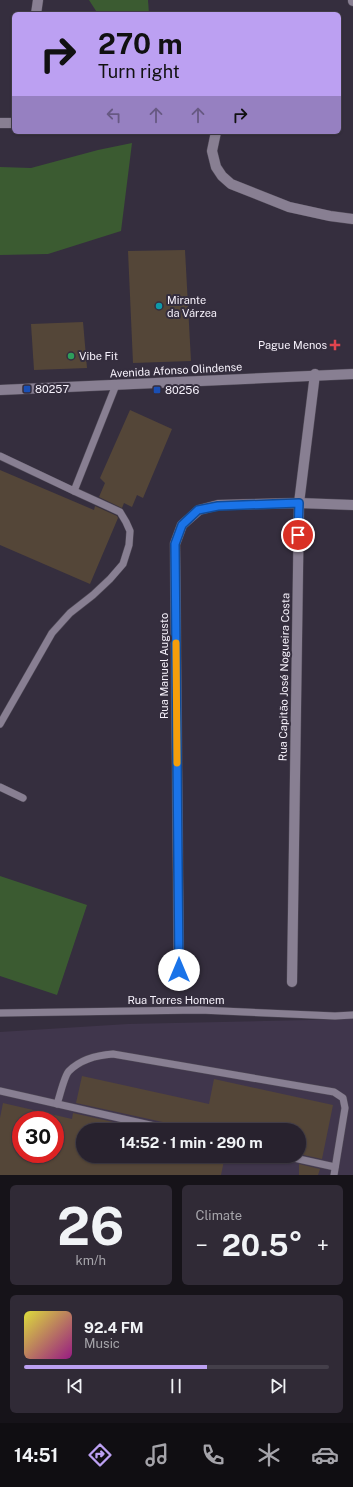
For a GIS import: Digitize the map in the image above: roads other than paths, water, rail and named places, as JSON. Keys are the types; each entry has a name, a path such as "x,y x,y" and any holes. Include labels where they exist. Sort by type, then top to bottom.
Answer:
{"street":[{"path":"36,12 38,0"},
{"path":"0,123 12,123"},
{"path":"216,134 212,151 216,167 222,176 231,184 289,207 330,216 353,219"},
{"name":"Avenida Afonso Olindense","path":"0,390 315,374 353,374"},
{"name":"Rua Capitão José Nogueira Costa","path":"292,982 299,503 315,374"},
{"name":"Rua Manuel Augusto","path":"179,985 175,544 182,525 198,510 218,506 299,503 353,505"}],"lane":[{"path":"74,491 116,385"},
{"path":"0,456 120,512 130,531 129,545 123,564 93,595 70,613 52,633 0,724"},
{"path":"0,787 23,798"},
{"name":"Rua Torres Homem","path":"0,1013 102,1013 200,1010 335,1016 353,1015"},
{"path":"57,1104 68,1071 81,1062 97,1055 113,1054 334,1092 343,1098 345,1108 334,1171 306,1162"},
{"path":"0,1091 141,1123"}],"place":[{"name":"Mirante da Várzea","path":"159,306"},
{"name":"Pague Menos","path":"335,345"},
{"name":"Vibe Fit","path":"71,356"},
{"name":"80257","path":"27,389"},
{"name":"80256","path":"157,390"}]}
